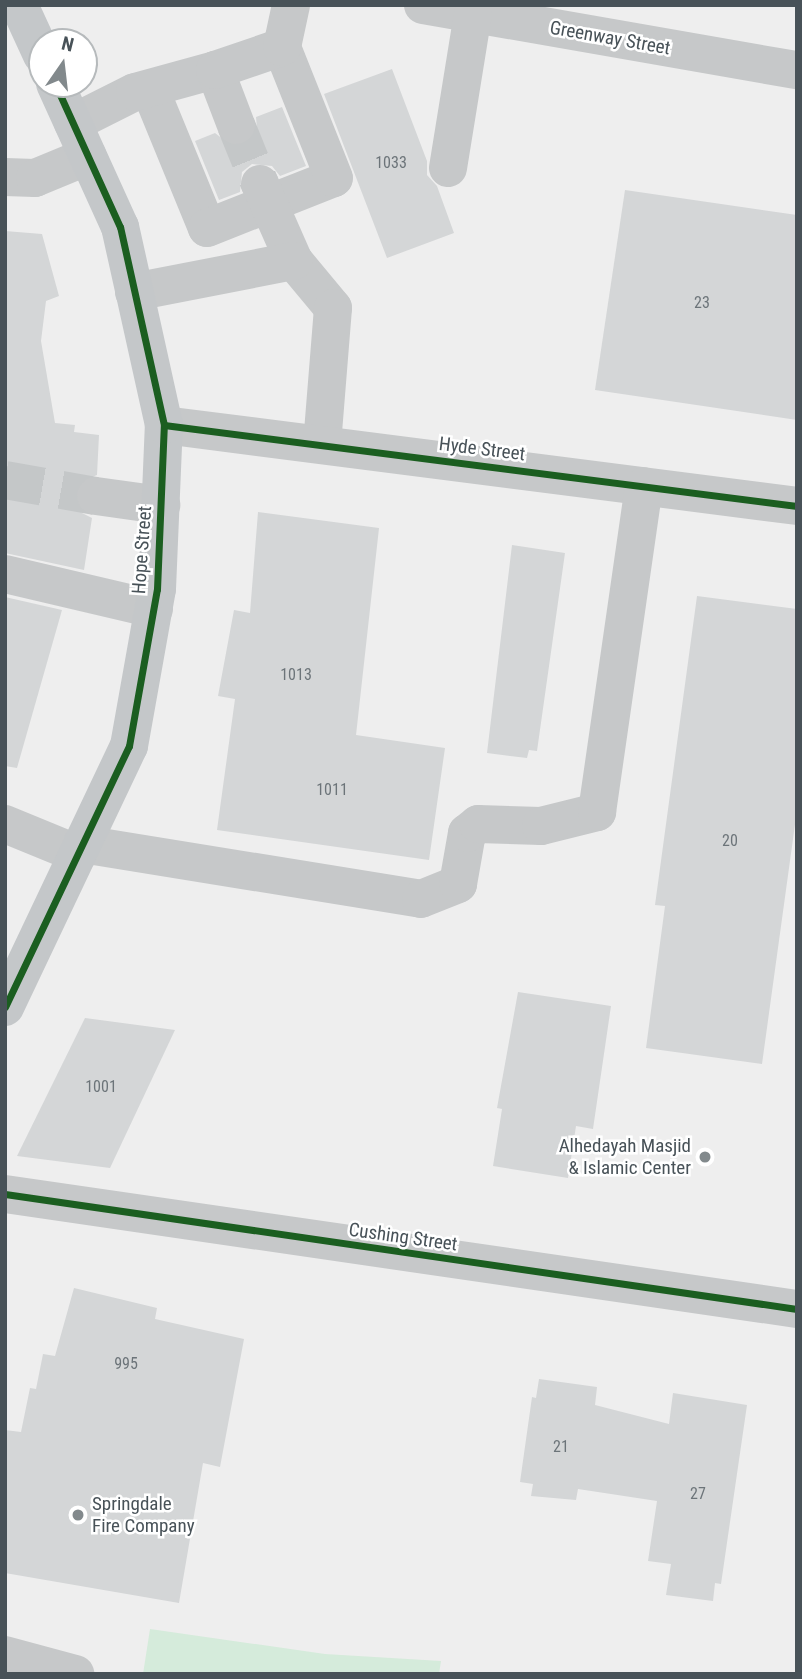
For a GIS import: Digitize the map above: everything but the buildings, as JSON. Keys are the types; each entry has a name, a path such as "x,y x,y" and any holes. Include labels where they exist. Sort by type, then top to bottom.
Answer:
{"main road":[{"path":"19,5 30,28"},
{"name":"Hope Street","path":"5,1007 129,746 154,608 162,505 164,425 120,227 61,98"}],"street":[{"path":"150,89 206,228 265,194 334,178 282,47 291,5"},
{"name":"Greenway Street","path":"423,5 797,70"},
{"path":"449,168 473,14"},
{"path":"5,177 35,178 80,139 150,89 282,47"},
{"path":"215,70 236,125"},
{"path":"265,194 294,261 333,307 322,445"},
{"path":"134,292 294,261"},
{"name":"Hyde Street","path":"164,425 797,506"},
{"path":"5,824 80,849 421,899 457,884 467,833 478,824 541,826 597,812 644,486"},
{"path":"96,496 162,505"},
{"path":"5,574 154,608"},
{"name":"Cushing Street","path":"5,1194 797,1309"},
{"path":"5,1655 75,1674"}],"green space":[{"path":"150,1629 325,1654 441,1661 439,1674 143,1674"}],"tunnel":[{"path":"236,125 260,184"},
{"path":"5,480 96,496"}],"cycle path":[{"path":"5,1007 129,746 157,589 164,425 120,227 61,98"},
{"path":"164,425 797,506"},
{"path":"5,1194 797,1309"}],"place":[{"name":"Alhedayah Masjid & Islamic Center","path":"705,1157"},
{"name":"Springdale Fire Company","path":"78,1515"}]}
